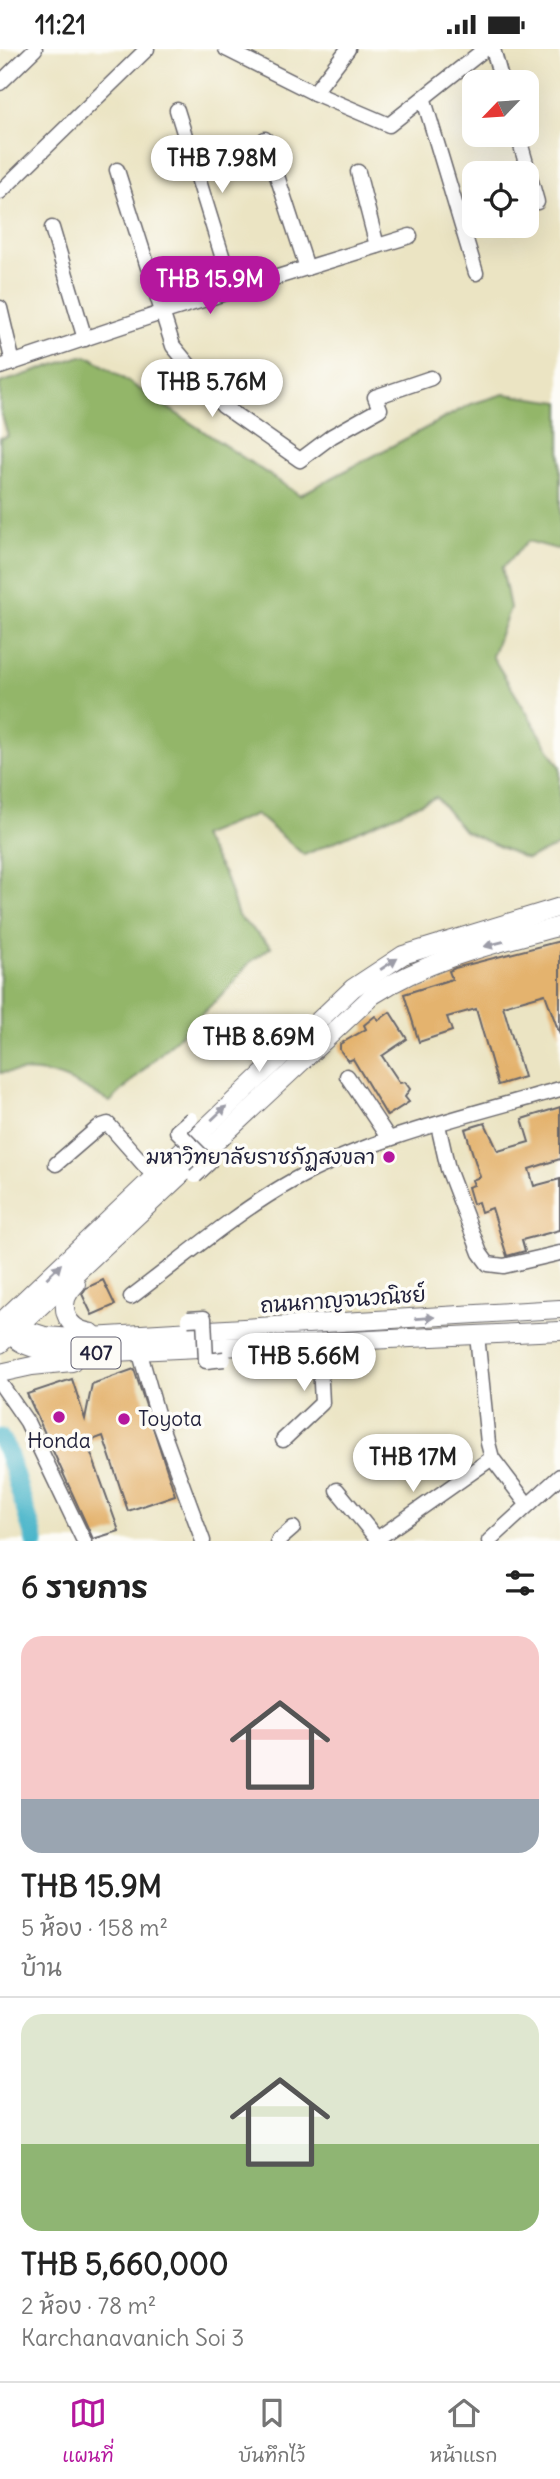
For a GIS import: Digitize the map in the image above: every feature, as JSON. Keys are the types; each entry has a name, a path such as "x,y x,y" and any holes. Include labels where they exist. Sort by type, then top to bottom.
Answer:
{"main road":[{"path":"6,1329 153,1175 353,988 403,955 560,907"},
{"path":"6,1329 147,1207 373,995 405,974 458,954 560,926"},
{"path":"113,1335 89,1333 75,1328 64,1312 65,1297 132,1228 147,1207"},
{"name":"ถนนกาญจนวณิชย์","path":"6,1329 74,1338 560,1309"},
{"name":"ถนนกาญจนวณิชย์","path":"6,1329 30,1347 71,1354 187,1351 560,1331"},
{"path":"0,1373 32,1366 187,1351"}],"street":[{"path":"0,83 35,49"},
{"path":"0,192 147,49"},
{"path":"226,49 245,53 314,93 389,125 424,100 485,49"},
{"path":"314,93 348,49"},
{"path":"493,49 499,70"},
{"path":"424,100 477,273"},
{"path":"177,110 233,291"},
{"path":"265,139 307,268"},
{"path":"117,170 161,313 178,354 223,407 300,460 332,436 380,409 375,397 431,378"},
{"path":"358,172 377,246"},
{"path":"52,228 85,339"},
{"path":"0,308 6,365 161,313 410,236"},
{"path":"347,1076 389,1139"},
{"path":"131,1297 258,1201 294,1180 389,1139 560,1089"},
{"path":"191,1119 177,1131 208,1163 195,1177"},
{"path":"56,1164 99,1127 108,1124 153,1175"},
{"path":"438,1125 448,1169 480,1253 488,1264 504,1266 560,1254"},
{"path":"188,1319 204,1318 206,1361 223,1359"},
{"path":"477,1335 488,1443 492,1458 527,1503"},
{"path":"283,1440 322,1403 319,1344"},
{"path":"141,1357 160,1424 204,1541"},
{"path":"0,1383 27,1422 84,1541"},
{"path":"337,1490 377,1540 492,1458"},
{"path":"489,1541 527,1503 560,1476"},
{"path":"278,1541 293,1528"}],"green space":[{"path":"81,356 92,358 300,495 471,404 504,394 560,402 560,550 528,541 502,568 510,608 492,656 560,767 560,845 527,859 464,831 436,797 304,855 256,814 201,836 225,876 238,916 271,947 249,963 229,988 110,1102 58,1076 32,1071 0,1073 0,438 8,436 0,409 0,383"}],"building":[{"path":"560,941 560,1035 545,994 503,1006 524,1077 498,1085 476,1009 447,1017 452,1031 419,1042 404,994 452,979 449,971 455,968"},
{"path":"390,1012 407,1039 382,1056 400,1083 405,1082 410,1089 405,1097 409,1102 387,1116 353,1059 348,1061 340,1050 340,1044 366,1029 364,1025 375,1016 379,1020"},
{"path":"560,1107 560,1159 529,1169 534,1186 560,1179 560,1230 522,1240 525,1251 507,1256 492,1208 481,1212 478,1202 473,1204 468,1187 474,1185 472,1180 480,1177 465,1129 485,1123 498,1151 529,1142 522,1119"},
{"path":"103,1280 115,1305 92,1315 82,1294 86,1288"},
{"path":"134,1369 175,1495 128,1511 103,1436 87,1442 119,1531 93,1539 27,1394 72,1379 85,1419 92,1384"}],"waterway":[{"path":"0,1438 7,1450 35,1541"}],"place":[{"name":"มหาวิทยาลัยราชภัฏสงขลา","path":"389,1157"},
{"name":"Honda","path":"59,1417"},
{"name":"Toyota","path":"124,1419"}]}
